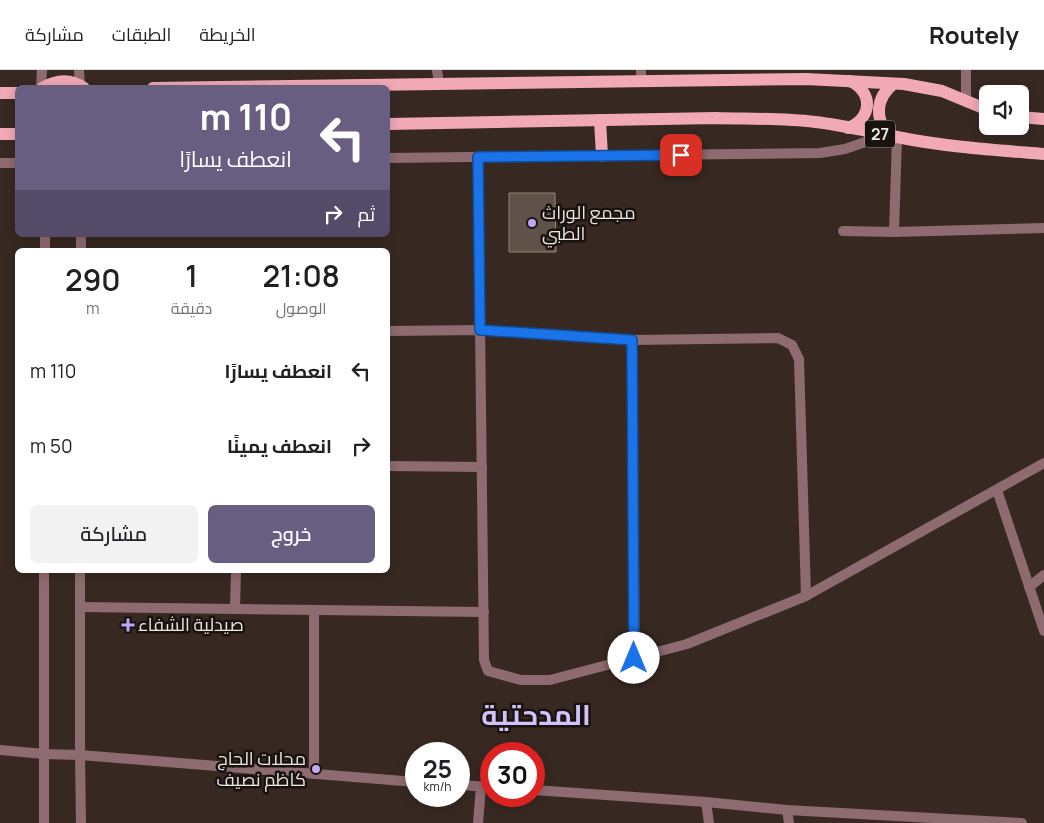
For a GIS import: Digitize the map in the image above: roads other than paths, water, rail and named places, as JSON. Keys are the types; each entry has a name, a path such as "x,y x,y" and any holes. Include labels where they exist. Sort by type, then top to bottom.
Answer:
{"main road":[{"path":"368,85 641,76 806,74 942,91 979,106"},
{"path":"49,85 60,81 70,81 80,85"},
{"path":"848,128 863,118 867,101 864,92 858,85 850,81"},
{"path":"893,84 882,96 879,104 880,121 883,129 893,137"},
{"path":"0,93 15,93"},
{"path":"1029,118 1044,119"},
{"name":"27","path":"390,124 770,119 816,122 893,137 978,150 1044,154"},
{"path":"600,120 602,156"},
{"path":"0,134 15,134"}],"street":[{"path":"41,85 42,70"},
{"path":"79,70 82,85"},
{"path":"437,70 439,84"},
{"path":"966,70 966,99"},
{"path":"390,158 820,153 845,150 868,141 870,131"},
{"path":"893,137 894,232"},
{"path":"478,157 484,660 488,671 520,680 550,680 687,644 806,596 1044,463"},
{"path":"0,163 15,163"},
{"path":"843,231 894,232 1044,228"},
{"path":"390,331 480,330 632,340 778,338 792,345 799,359 806,596"},
{"path":"632,340 634,658"},
{"path":"390,466 482,467"},
{"path":"996,490 1044,632"},
{"path":"44,573 44,823"},
{"path":"80,573 81,823"},
{"path":"235,609 236,573"},
{"path":"1029,587 1044,575"},
{"path":"80,607 484,612"},
{"path":"314,610 314,774"},
{"path":"0,750 44,754 80,754 405,781"},
{"path":"545,791 706,802 786,810 1022,823"},
{"path":"706,802 709,823"},
{"path":"478,823 482,807"},
{"path":"786,810 789,823"}],"place":[{"name":"مجمع الوراث الطبي","path":"532,223"},
{"name":"صيدلية الشفاء","path":"128,625"},
{"name":"محلات الحاج كاظم نصيف","path":"316,769"}],"district":[{"name":"المدحتية","path":"536,715"}]}
